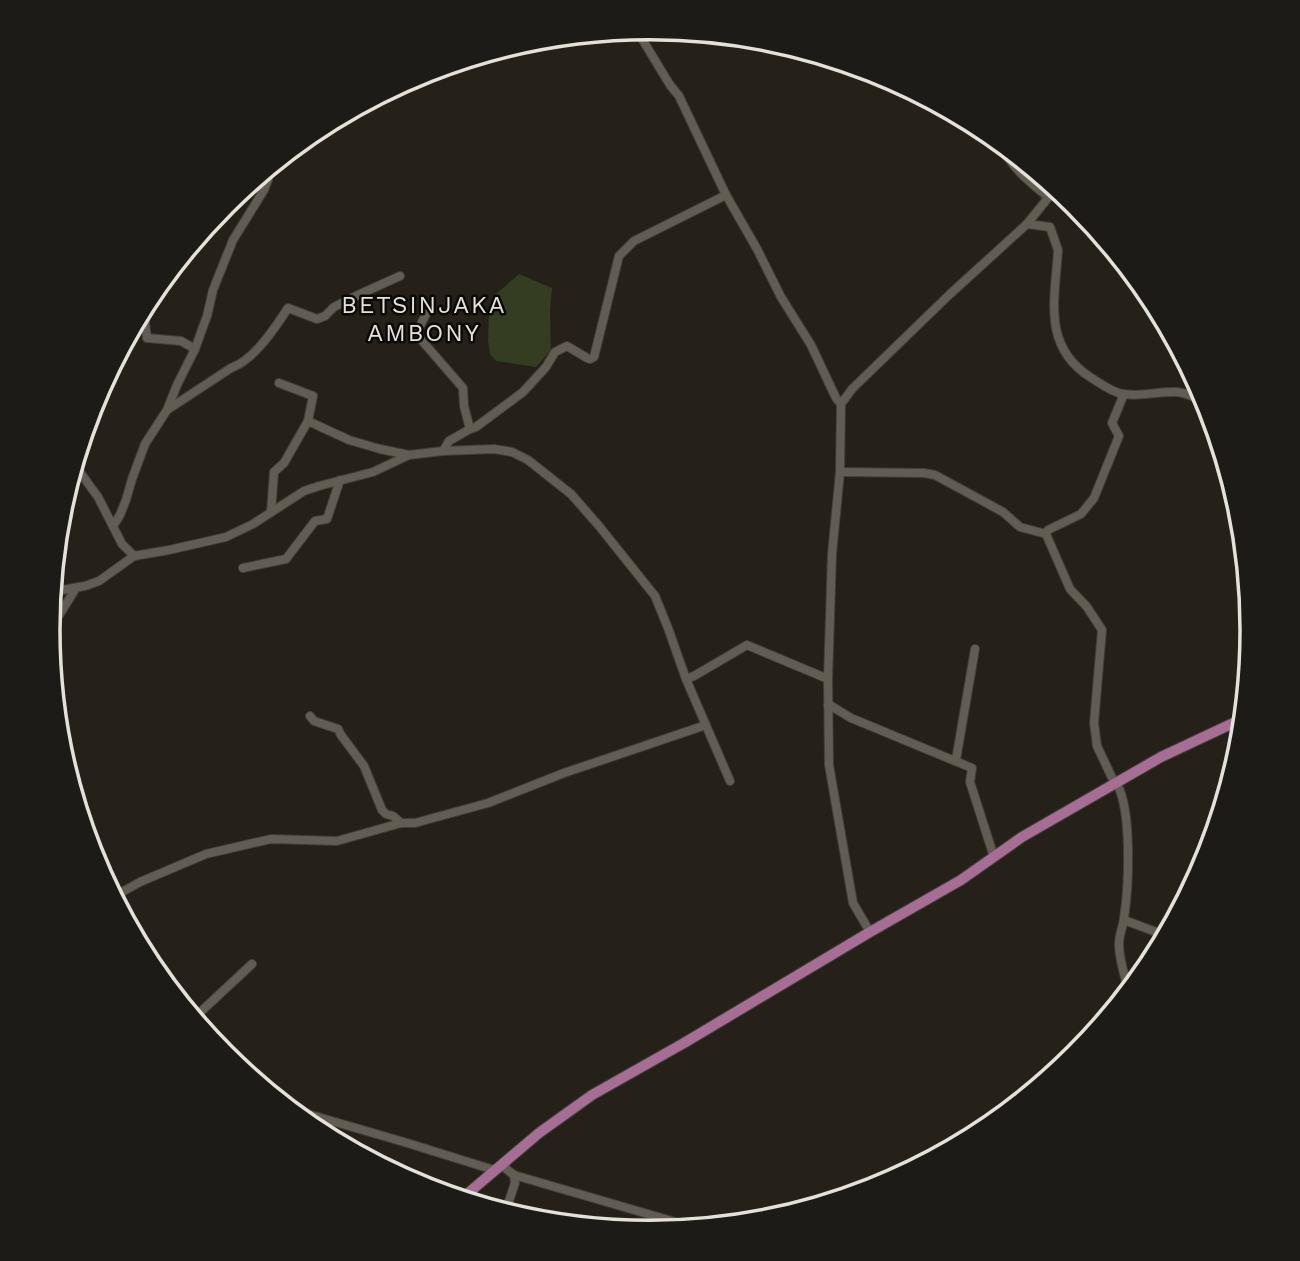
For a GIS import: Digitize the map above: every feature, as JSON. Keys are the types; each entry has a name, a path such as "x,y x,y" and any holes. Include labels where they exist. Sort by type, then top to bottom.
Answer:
{"main road":[{"path":"469,1192 539,1133 592,1095 961,880 1022,837 1161,757 1233,723"}],"street":[{"path":"643,40 679,96 726,195 781,297 811,345 841,404"},
{"path":"870,932 853,903 829,765 828,680 832,550 840,472 841,404 881,361 1027,224 1048,197 1013,165"},
{"path":"113,526 120,515 145,444 167,410 195,349 213,290 233,240 267,182"},
{"path":"443,451 449,440 476,427 523,392 547,367 555,352 567,346 587,358 594,357 618,261 623,251 634,241 726,195"},
{"path":"1027,224 1050,227 1058,250 1054,319 1059,342 1070,360 1083,372 1113,391 1124,394 1180,393 1191,397"},
{"path":"167,410 195,390 246,361 288,308 317,318 325,316 334,307 400,276"},
{"path":"426,314 417,335 463,388 470,429"},
{"path":"145,325 147,338 181,341 195,349"},
{"path":"271,512 274,472 284,463 308,421 313,396 279,383"},
{"path":"1046,534 1048,530 1081,514 1094,499 1118,436 1112,423 1124,394"},
{"path":"308,421 349,440 409,455 443,451 512,452 528,460 571,494 655,596 686,679 730,781"},
{"path":"61,590 99,582 134,556 169,551 226,537 253,524 303,491 373,472 409,455"},
{"path":"840,472 935,475 1003,512 1020,527 1046,534"},
{"path":"81,474 98,497 122,544 134,556"},
{"path":"243,568 286,559 316,521 327,519 340,480"},
{"path":"1046,534 1070,589 1087,607 1102,630 1094,723 1097,746 1122,793 1129,877 1124,920 1118,942 1126,979"},
{"path":"60,613 76,588"},
{"path":"686,679 747,645 828,680"},
{"path":"956,760 975,649"},
{"path":"828,704 851,718 972,768 970,782 994,857"},
{"path":"310,716 314,721 338,729 364,766 382,810 401,823"},
{"path":"121,893 206,855 271,839 337,841 488,803 564,773 706,725"},
{"path":"1124,920 1157,933"},
{"path":"200,1012 252,964"},
{"path":"315,1116 497,1167 514,1175 669,1220"},
{"path":"508,1203 515,1183 514,1175"}],"green space":[{"path":"519,274 552,288 551,350 536,367 496,361 490,354 488,311 496,294"}],"district":[{"name":"BETSINJAKA AMBONY","path":"424,319"}]}
